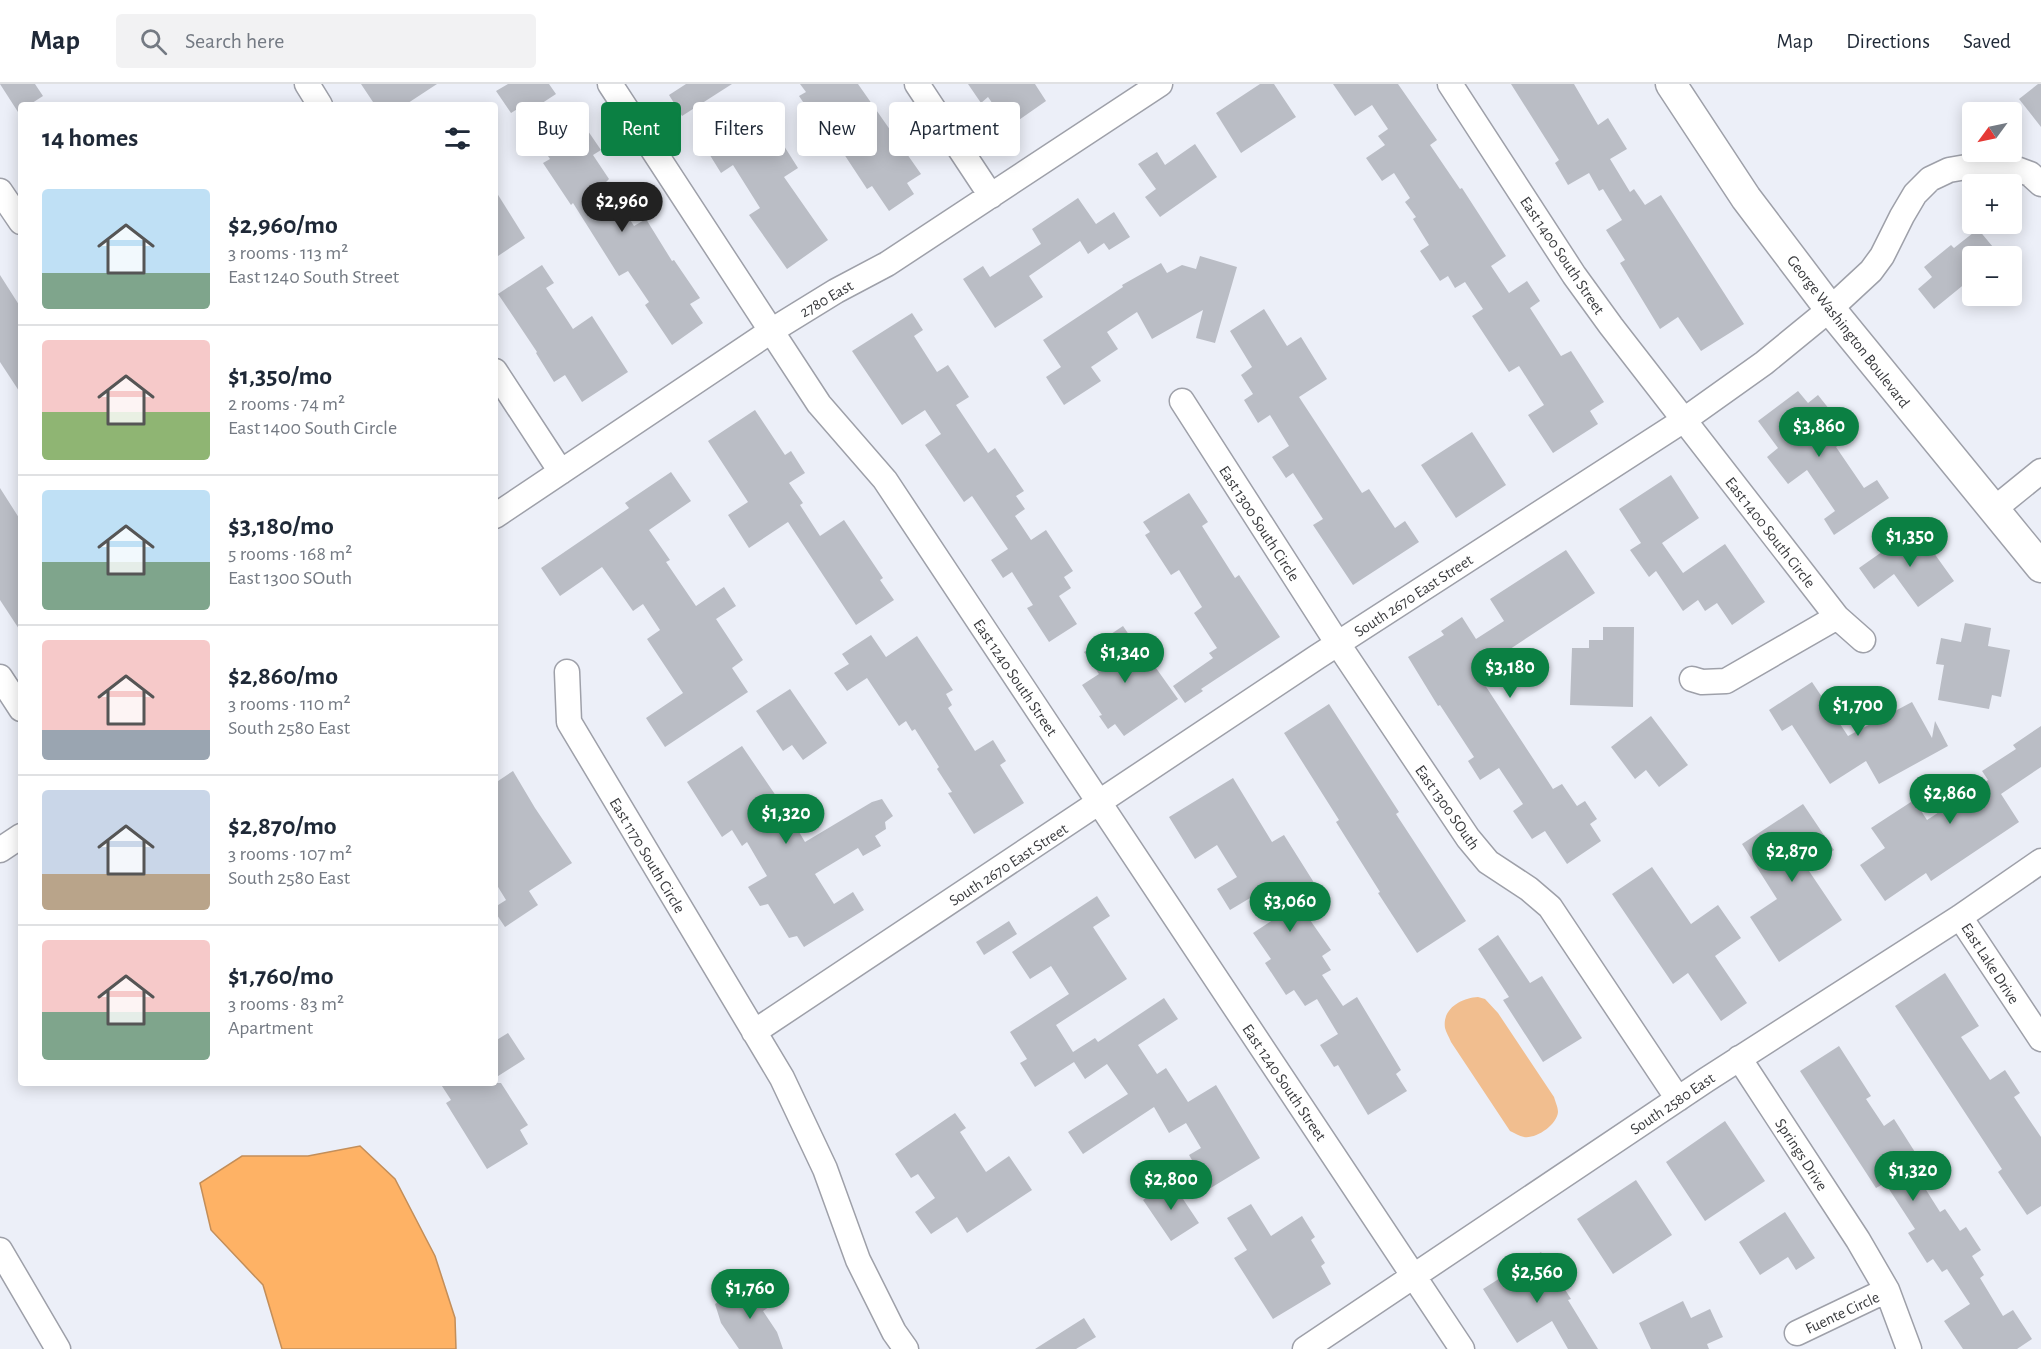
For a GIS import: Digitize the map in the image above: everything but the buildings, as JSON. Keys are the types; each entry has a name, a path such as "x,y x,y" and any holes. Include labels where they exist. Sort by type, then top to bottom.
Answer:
{"main road":[{"name":"George Washington Boulevard","path":"1671,84 1746,198 1830,309 2041,567"}],"street":[{"path":"307,84 318,102"},
{"name":"East 1240 South Street","path":"610,84 819,404 885,480 1462,1349"},
{"path":"917,84 991,196"},
{"name":"2780 East","path":"498,514 771,332 836,291 888,264 1160,84"},
{"name":"East 1400 South Street","path":"1450,84 1575,275 1611,326 1684,420"},
{"name":"South 2670 East Street","path":"754,1032 1338,644 1684,420 1764,363 1830,309 1871,271 1882,256 1915,194 1930,179 1949,170 1992,165 2020,170 2030,174 2041,184"},
{"path":"0,191 18,218"},
{"path":"498,376 561,472"},
{"name":"East 1300 South Circle","path":"1182,401 1338,644"},
{"name":"East 1400 South Circle","path":"1684,420 1837,617 1863,640"},
{"path":"1993,510 2041,471"},
{"path":"1692,679 1702,682 1726,681 1837,617"},
{"name":"East 1300 SOuth","path":"1338,644 1468,838 1488,862 1529,889 1550,907 1678,1099"},
{"name":"East 1170 South Circle","path":"567,672 569,722 782,1078 825,1169 858,1260 894,1332 906,1349"},
{"path":"0,677 18,704"},
{"path":"0,850 18,838"},
{"name":"South 2580 East","path":"1305,1349 1678,1099 1960,917 2041,861"},
{"name":"East Lake Drive","path":"1960,917 2041,1040"},
{"name":"Springs Drive","path":"1740,1058 1858,1240 1887,1290 1910,1349"},
{"path":"0,1250 58,1349"},
{"name":"Fuente Circle","path":"1797,1333 1887,1290"}],"shaded area":[{"path":"1478,997 1485,999 1498,1013 1554,1097 1558,1110 1557,1117 1550,1126 1534,1136 1524,1137 1510,1131 1447,1033 1445,1021 1454,1005 1466,999"},
{"path":"360,1146 395,1179 435,1256 455,1318 456,1349 282,1349 263,1285 211,1230 200,1183 242,1156 308,1156"}]}
